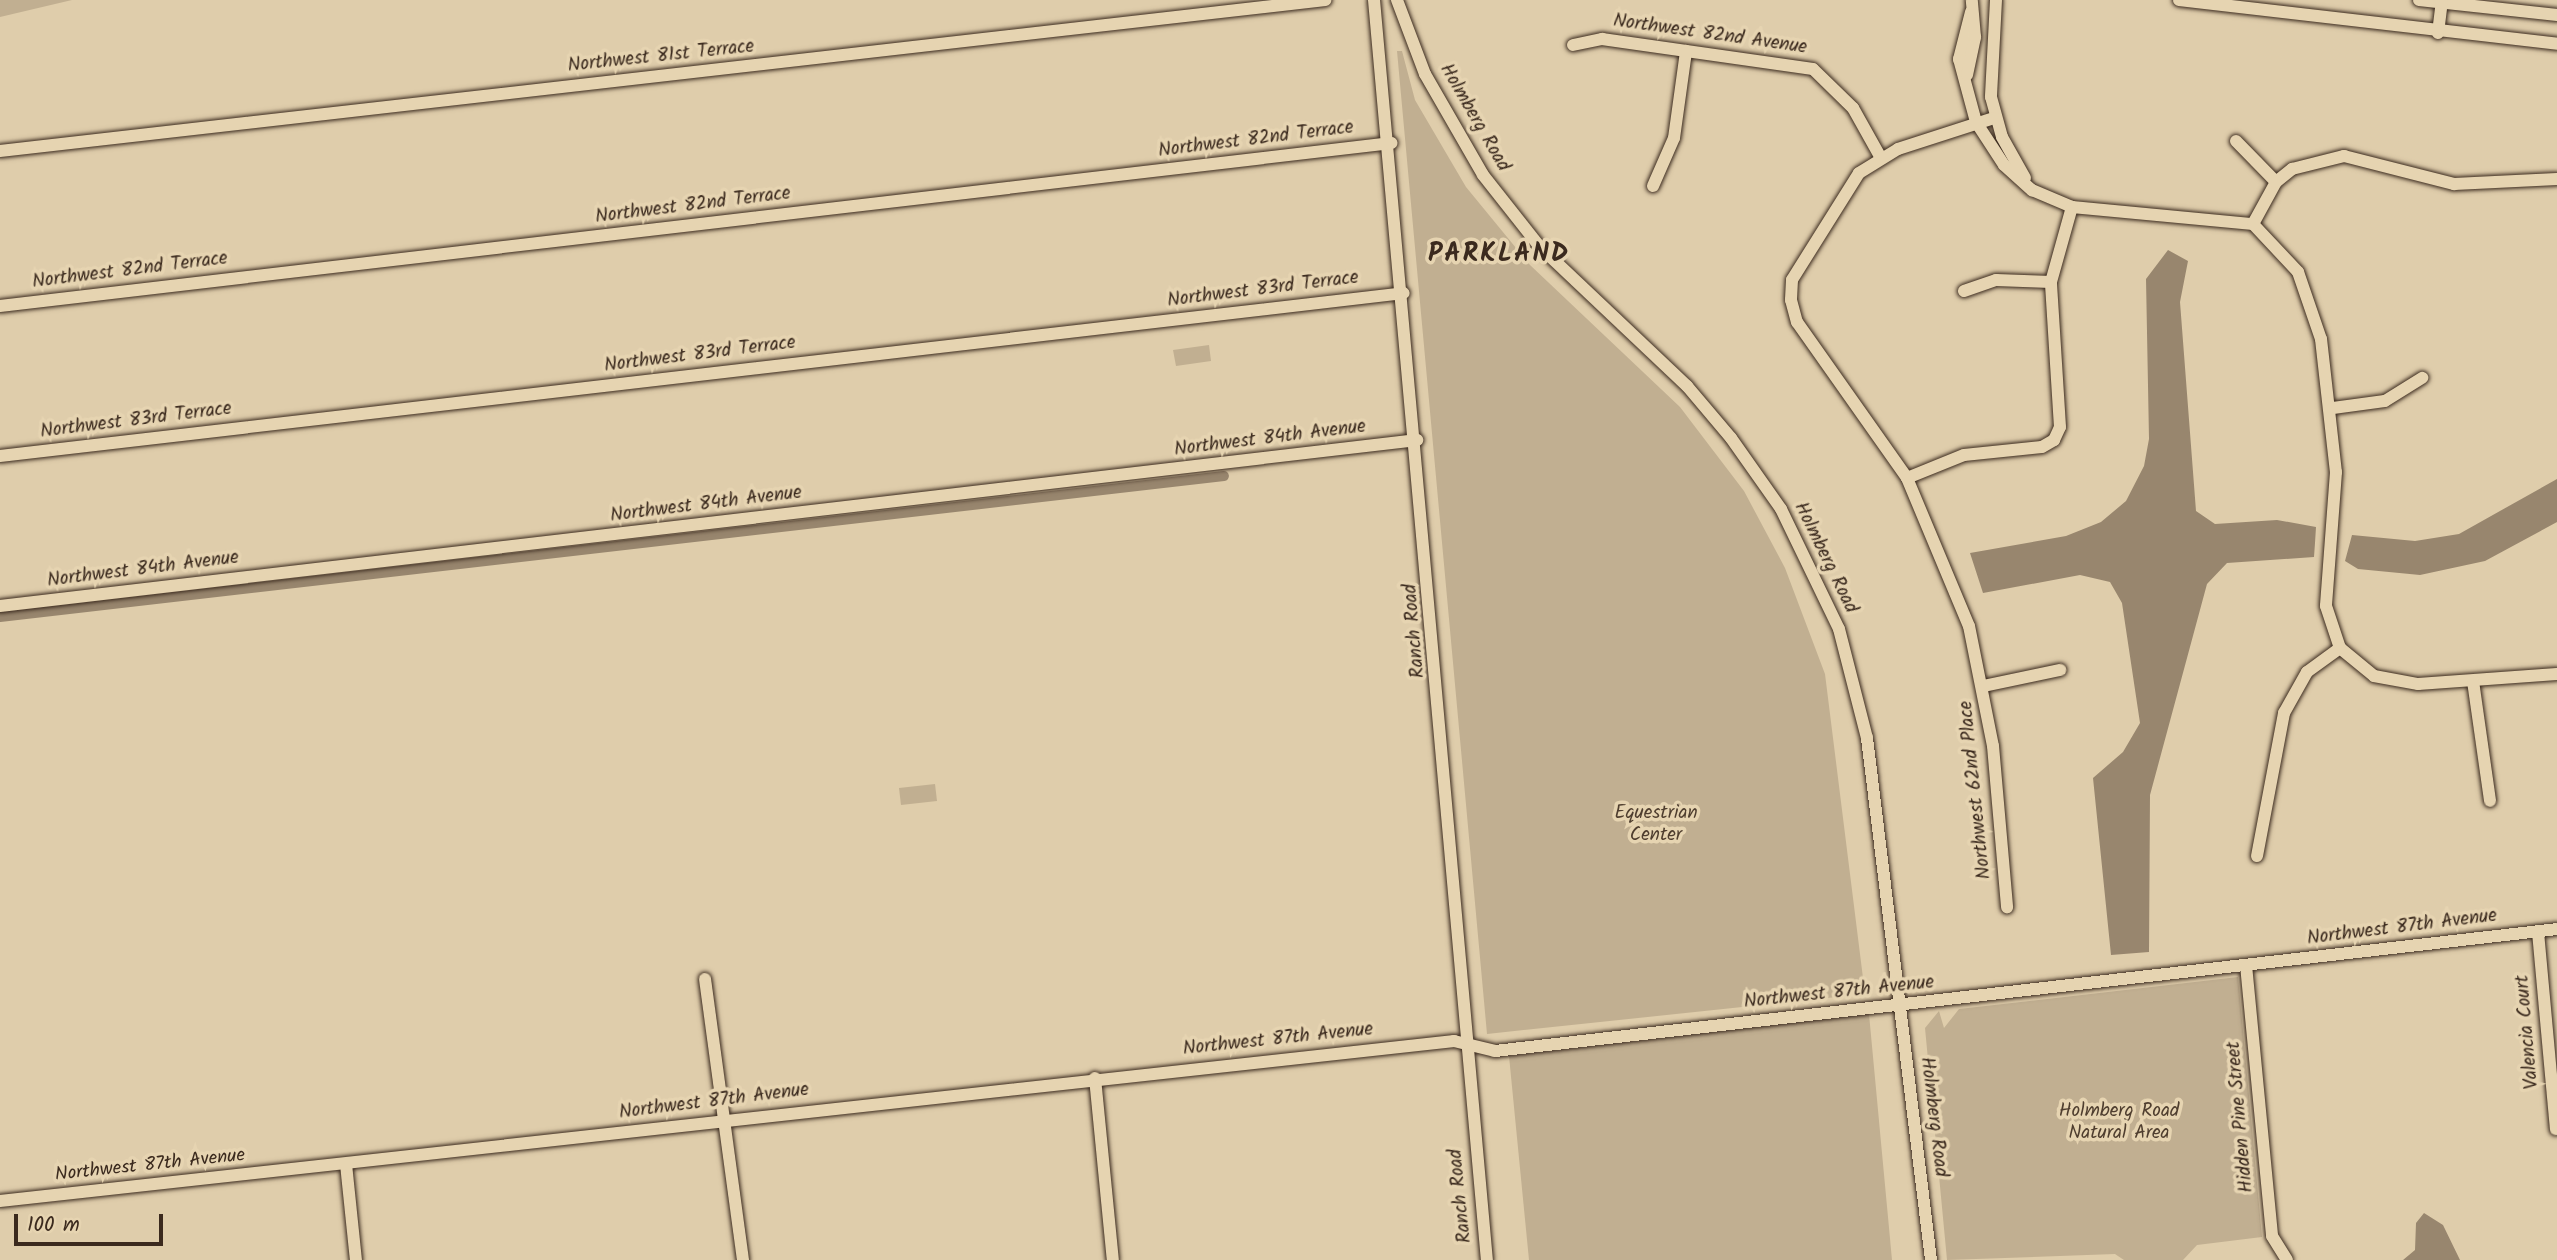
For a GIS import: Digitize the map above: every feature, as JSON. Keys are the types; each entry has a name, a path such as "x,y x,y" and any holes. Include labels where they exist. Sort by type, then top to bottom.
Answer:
{"street":[{"name":"Northwest 81st Terrace","path":"0,151 1325,0"},
{"name":"Ranch Road","path":"1374,0 1391,143 1487,1260"},
{"name":"Holmberg Road","path":"1397,0 1447,118 1501,201 1539,246 1713,414 1781,509 1813,570 1856,683 1931,1260"},
{"path":"1996,0 1990,60 1994,118 2032,190"},
{"path":"2179,0 2438,33 2557,44"},
{"path":"2419,0 2557,15"},
{"path":"2438,33 2442,1"},
{"path":"1966,78 1970,58 1971,6"},
{"path":"1971,6 1960,44 1976,122 2004,165 2032,190 2072,207 2253,224 2298,272 2321,339 2333,408 2336,514 2326,606 2340,648 2374,676 2418,684 2557,674"},
{"name":"Northwest 82nd Avenue","path":"1573,46 1602,39 1813,69 1853,108 1881,158"},
{"path":"1653,186 1674,138 1686,51"},
{"path":"1970,58 1990,60"},
{"path":"1881,158 1976,122 1994,118"},
{"path":"2236,141 2276,182"},
{"name":"Northwest 82nd Terrace","path":"0,306 1391,143"},
{"path":"2253,224 2276,182 2317,159 2344,156 2454,184 2557,179"},
{"name":"Northwest 62nd Place","path":"1881,158 1842,192 1792,280 1791,300 1797,322 1907,478 1969,625 1984,686 2007,907"},
{"path":"1907,478 1964,455 2042,447 2054,440 2060,427 2051,282 2072,207"},
{"path":"1964,291 1996,280 2051,282"},
{"name":"Northwest 83rd Terrace","path":"0,456 1404,293"},
{"path":"2333,408 2385,401 2422,378"},
{"name":"Northwest 84th Avenue","path":"0,606 1417,440"},
{"path":"2258,856 2284,713 2307,672 2340,648"},
{"path":"1984,686 2060,670"},
{"path":"2473,681 2490,801"},
{"name":"Northwest 87th Avenue","path":"0,1201 1095,1078 1454,1041 1495,1051 2557,929"},
{"name":"Valencia Court","path":"2538,932 2556,1129"},
{"name":"Hidden Pine Street","path":"2246,965 2272,1236 2287,1260"},
{"path":"705,979 743,1260"},
{"path":"1095,1078 1113,1260"},
{"path":"346,1164 356,1260"}],"green space":[{"path":"0,0 72,0 0,17"},
{"name":"Equestrian Center","path":"1397,51 1402,51 1415,100 1466,187 1530,265 1680,407 1744,491 1785,568 1825,674 1865,994 1487,1034"},
{"path":"1209,345 1211,361 1176,366 1173,350"},
{"path":"935,784 937,801 901,805 899,788"},
{"name":"Holmberg Road Natural Area","path":"2238,977 2262,1237 2197,1245 2183,1260 2124,1260 2115,1254 1947,1260 1925,1028 1939,1011 1944,1028 1959,1009"},
{"path":"1869,1014 1892,1260 1529,1260 1509,1056"}],"shaded area":[{"path":"2168,250 2188,261 2180,302 2196,511 2215,524 2277,520 2316,527 2314,557 2227,563 2207,584 2150,795 2149,952 2111,955 2093,778 2123,752 2140,723 2122,603 2110,582 2080,575 1983,593 1970,553 2066,536 2101,522 2126,501 2144,466 2149,439 2146,279"},
{"path":"2557,479 2557,522 2485,561 2420,575 2358,569 2345,561 2352,535 2415,541 2459,534"},
{"path":"2424,1213 2443,1225 2460,1260 2403,1260 2415,1250 2416,1223"}],"waterway":[{"path":"0,617 1224,476"}],"district":[{"name":"PARKLAND","path":"1499,255"}]}
